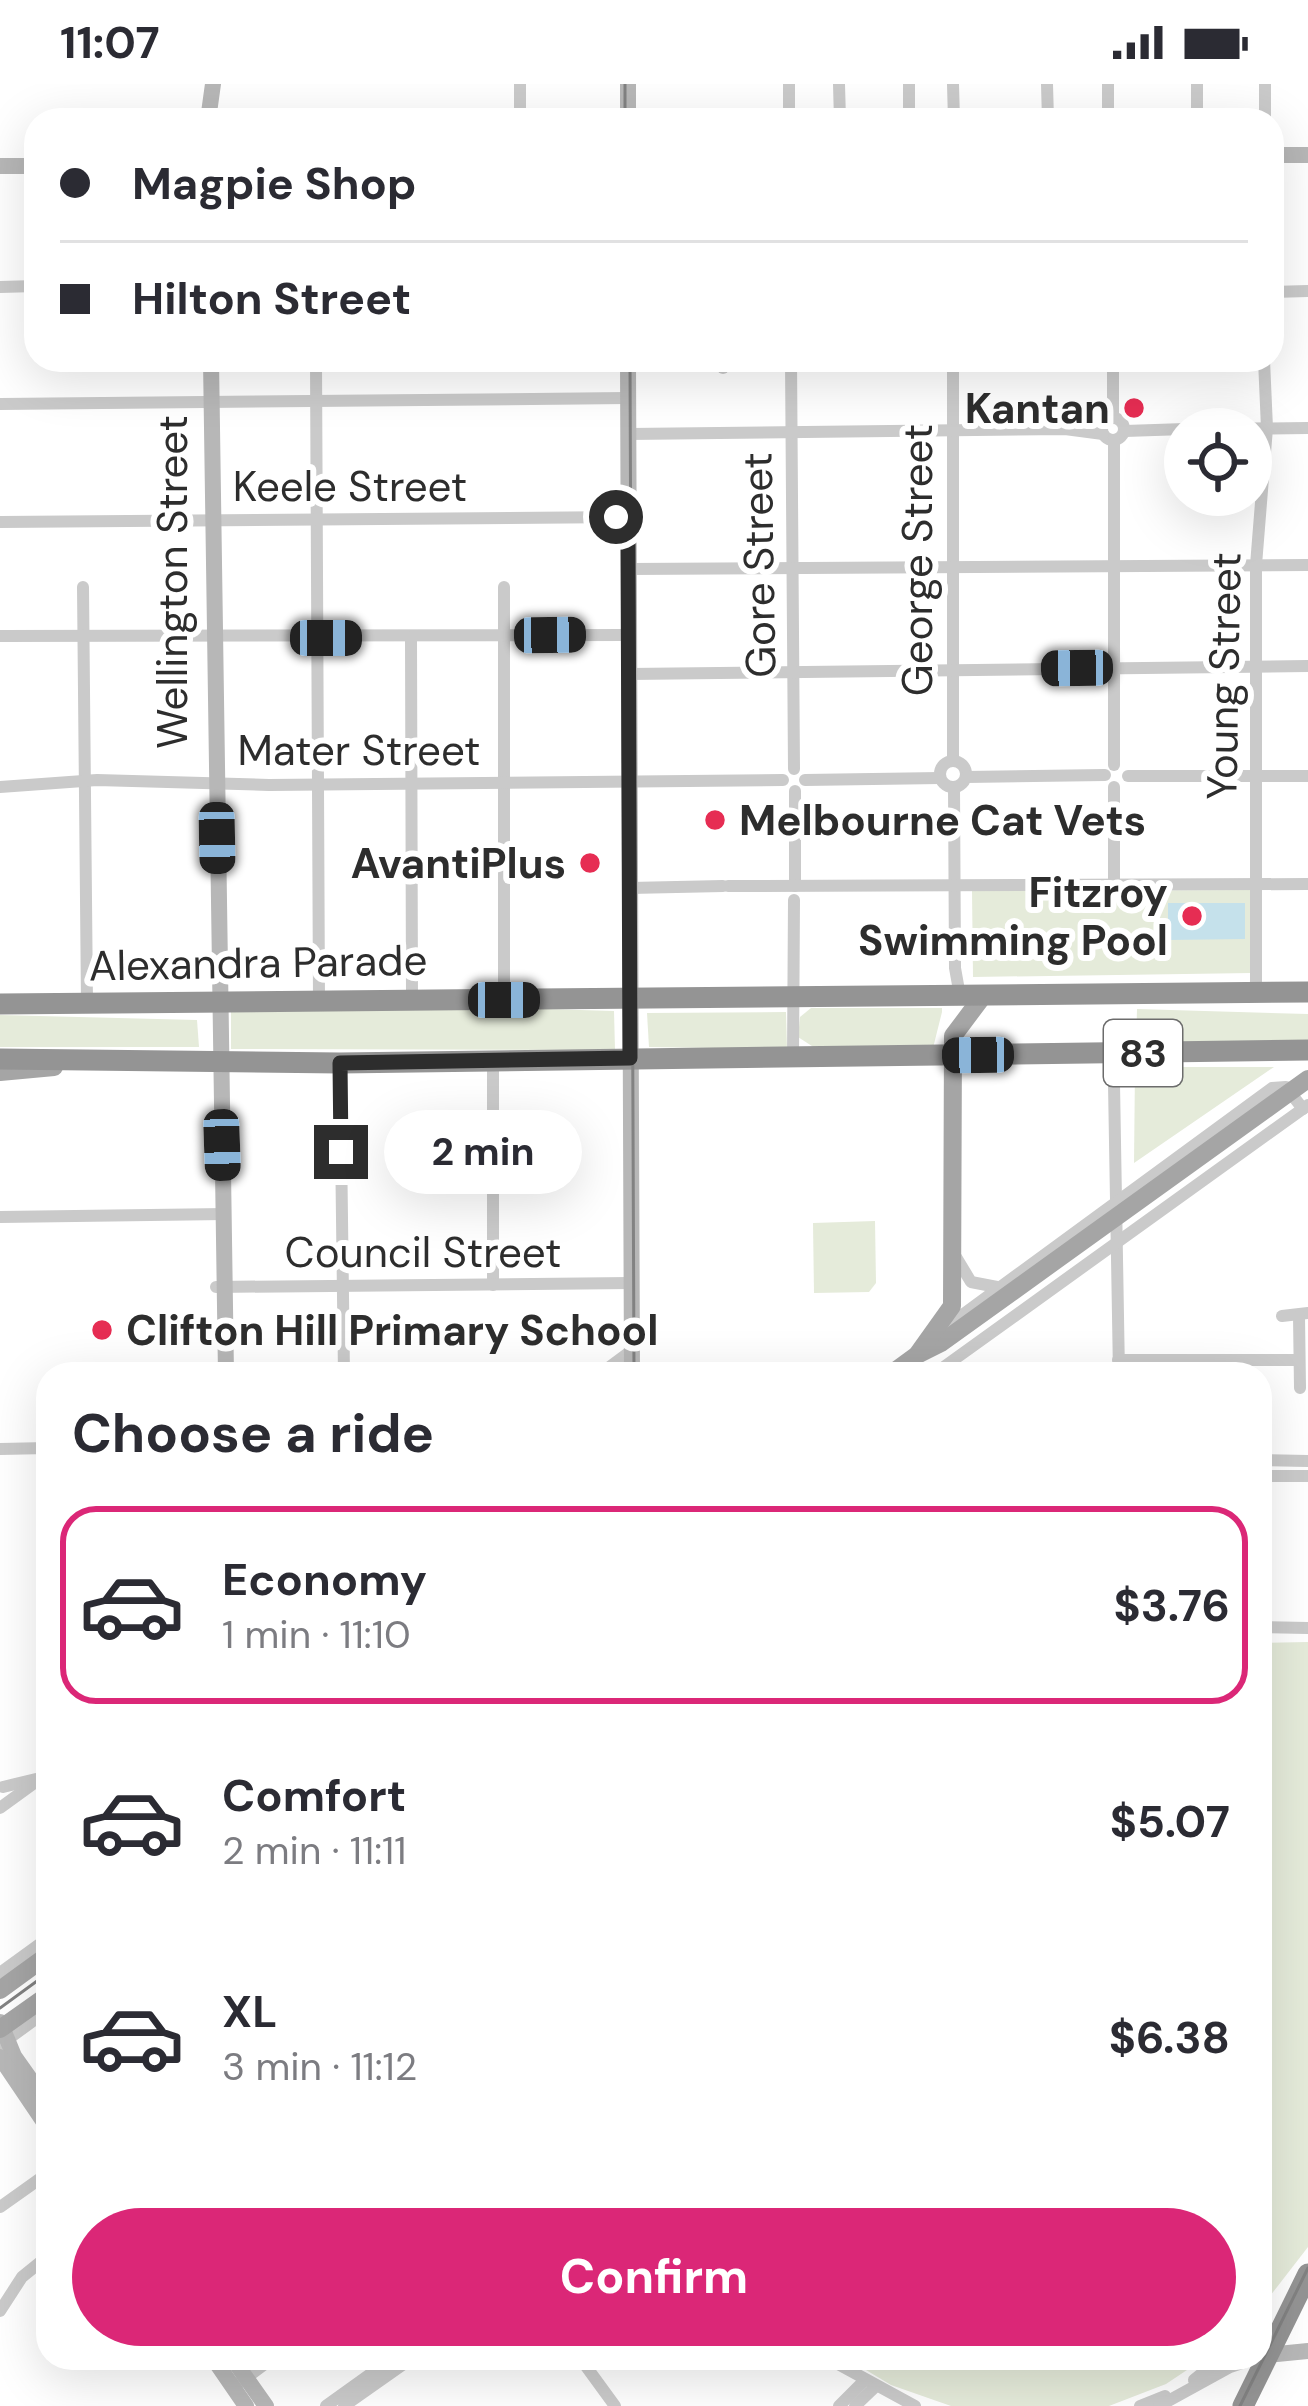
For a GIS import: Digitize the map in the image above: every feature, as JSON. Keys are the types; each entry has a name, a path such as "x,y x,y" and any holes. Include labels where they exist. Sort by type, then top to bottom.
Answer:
{"highway":[{"name":"Alexandra Parade","path":"0,1004 87,994 214,1002 1308,992"},
{"name":"83","path":"94,1060 340,1063 1308,1050"},
{"path":"0,1059 94,1060"},
{"path":"1272,2338 1308,2273"},
{"path":"1245,2401 1257,2370"}],"main road":[{"path":"928,1347 950,1313 955,1294 956,1026 983,996"},
{"path":"0,1072 94,1060"},
{"path":"907,1362 1174,1168 1308,1079"},
{"path":"955,1294 975,1304 1002,1291"},
{"path":"0,1990 36,1964"},
{"path":"2,2037 36,2006"}],"street":[{"name":"Wellington Street","path":"211,372 214,1002 225,1362"},
{"path":"316,372 320,1001"},
{"path":"628,372 632,1362"},
{"name":"Gore Street","path":"790,372 794,769"},
{"name":"George Street","path":"953,372 953,761"},
{"path":"1113,372 1114,885"},
{"name":"Young Street","path":"1265,372 1266,408"},
{"path":"0,404 628,398"},
{"path":"1272,428 1308,428"},
{"path":"628,434 1164,429"},
{"name":"Young Street","path":"1256,993 1255,667 1260,516"},
{"name":"Keele Street","path":"0,522 628,517"},
{"path":"629,569 1308,565"},
{"path":"83,586 87,994"},
{"path":"504,587 504,1000"},
{"path":"4,639 628,634"},
{"path":"411,638 412,1000"},
{"path":"629,674 1308,666"},
{"path":"940,778 943,766 953,761 964,766 966,777"},
{"path":"793,1058 794,791 783,780 794,769 806,780"},
{"path":"953,788 966,777 1308,776"},
{"path":"794,791 806,780 940,778 953,788"},
{"name":"Mater Street","path":"0,784 783,780"},
{"path":"953,788 960,996"},
{"path":"630,888 726,886 794,893 956,886 1308,884"},
{"path":"493,1060 494,1285"},
{"path":"340,1063 344,1362"},
{"path":"1114,1084 1119,1362"},
{"path":"953,1362 1305,1107 1291,1091"},
{"path":"1174,1168 1191,1191"},
{"path":"0,1217 220,1214"},
{"path":"956,1258 971,1282 1002,1291"},
{"name":"Council Street","path":"221,1287 631,1283"},
{"name":"Wellington Street","path":"217,1362 221,1287"},
{"path":"934,1362 928,1347 975,1304"},
{"path":"1282,1316 1303,1314 1300,1388"},
{"path":"617,1362 632,1351"},
{"path":"1248,1362 1299,1360"},
{"path":"0,1449 36,1448"},
{"path":"1272,1460 1308,1461"},
{"path":"1272,1476 1308,1476"},
{"path":"1272,1628 1308,1628"},
{"path":"0,1808 6,1798 2,1786 36,1777"},
{"path":"0,1808 36,1782"},
{"path":"0,1973 36,1947"},
{"path":"36,2017 2,2037 36,2093"},
{"path":"0,2207 36,2182"},
{"path":"0,2295 15,2272 36,2255"},
{"path":"0,2311 22,2277 36,2266"},
{"path":"1272,2351 1308,2349"},
{"path":"226,2370 266,2406"},
{"path":"236,2370 246,2406"},
{"path":"240,2382 256,2370"},
{"path":"326,2406 376,2370"},
{"path":"344,2406 395,2370"},
{"path":"589,2370 615,2406"},
{"path":"846,2370 915,2406"},
{"path":"1140,2406 1206,2370"},
{"path":"1159,2406 1225,2370"},
{"path":"1216,2374 1240,2374 1245,2401"},
{"path":"839,2406 869,2385"},
{"path":"855,2406 869,2385"}],"green space":[{"path":"1251,890 1252,973 973,977 972,891"},
{"path":"811,1008 942,1008 942,1012 933,1048 815,1048 798,1037 800,1017"},
{"path":"1137,1009 1308,1014 1308,1044 1136,1048"},
{"path":"231,1011 614,1011 615,1050 231,1049"},
{"path":"786,1012 787,1049 649,1047 647,1013"},
{"path":"0,1015 197,1020 199,1047 0,1047"},
{"path":"1135,1067 1274,1067 1134,1163"},
{"path":"875,1221 876,1283 869,1292 814,1293 813,1223"},
{"path":"1308,1642 1308,2247 1272,2294 1272,1643"},
{"path":"866,2370 1187,2370 1166,2384 1109,2406 951,2406 891,2385"}],"water":[{"path":"1168,903 1245,903 1245,939 1168,940"}],"tram line":[{"path":"625,84 625,108"},
{"path":"630,372 634,1362"},
{"path":"0,2008 36,1982"},
{"path":"1272,2341 1308,2268"},
{"path":"1240,2406 1258,2370"}],"place":[{"name":"Kantan","path":"1134,408"},
{"name":"Melbourne Cat Vets","path":"715,820"},
{"name":"AvantiPlus","path":"590,863"},
{"name":"Fitzroy Swimming Pool","path":"1192,916"},
{"name":"Clifton Hill Primary School","path":"102,1330"}],"route":[{"path":"341,1152 340,1063 630,1058 628,517 616,517"}]}
